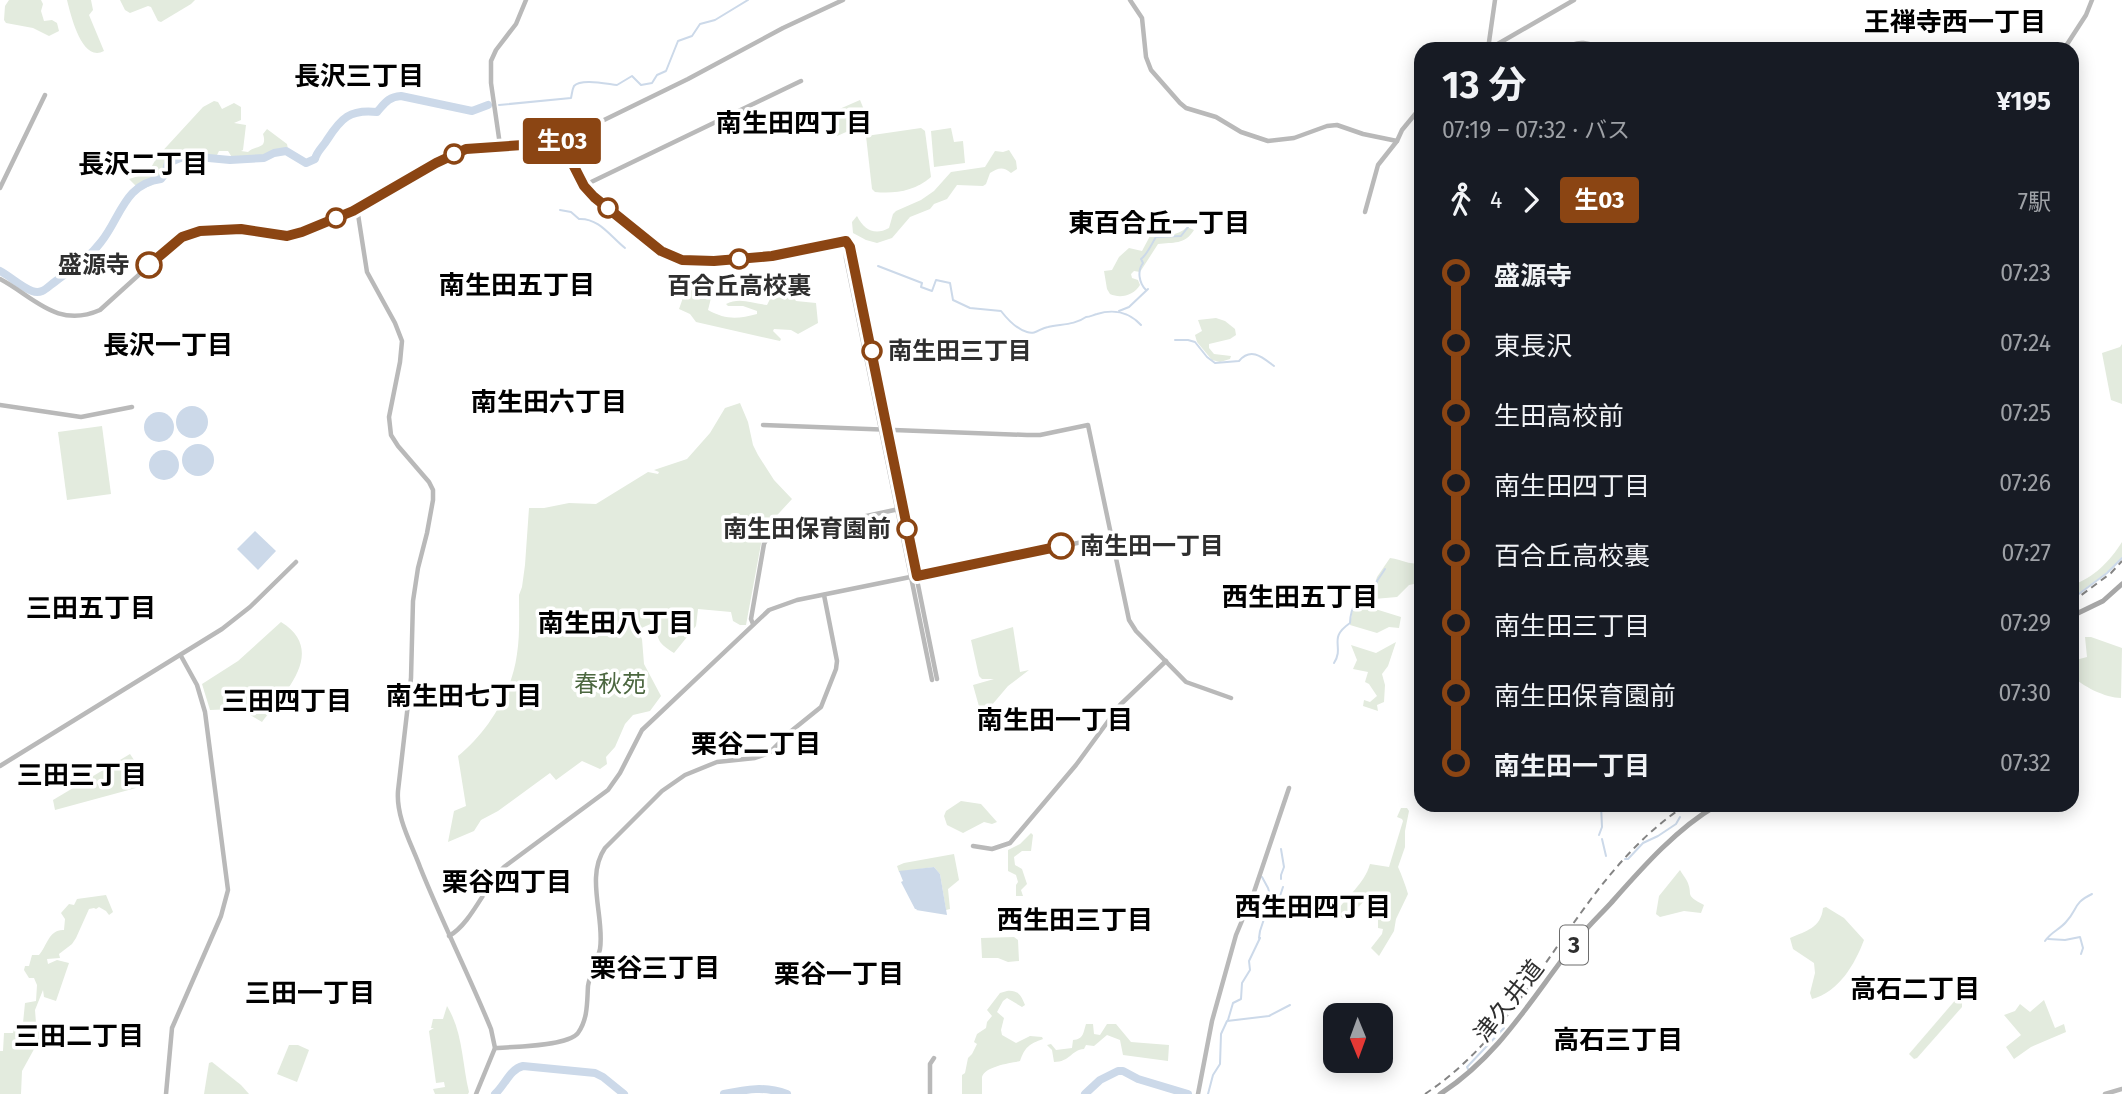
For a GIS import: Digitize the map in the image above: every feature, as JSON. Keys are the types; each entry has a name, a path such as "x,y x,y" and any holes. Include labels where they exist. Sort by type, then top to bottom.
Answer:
{"main road":[{"path":"2079,612 2103,601 2122,584"},
{"name":"津久井道","path":"1441,1094 1474,1070 1498,1044 1579,937 1642,869 1689,824 1707,812"}],"street":[{"path":"500,145 491,58 516,24 526,0"},
{"path":"0,279 47,309 69,316 88,315 100,310 174,243 189,233 229,228 280,235 295,234 357,208 457,152 476,147 561,141 843,0"},
{"path":"1130,0 1142,18 1146,57 1151,70 1186,108 1216,117 1241,132 1268,141 1294,138 1337,125 1396,141"},
{"path":"1489,42 1495,0"},
{"path":"1500,42 1574,0"},
{"path":"2069,42 2092,0"},
{"path":"584,186 801,81"},
{"path":"0,188 45,95"},
{"path":"1365,212 1376,170 1414,115"},
{"path":"561,141 584,186 594,197 661,251 682,260 714,261 772,256 846,241 850,247 862,300 883,430 935,680"},
{"path":"357,208 367,272 396,323 402,341 389,417 391,435 425,475 433,490 432,509 413,601 412,663 397,797 407,834 491,1029 495,1048 476,1094"},
{"path":"0,405 81,417 132,407"},
{"path":"762,425 1040,435 1088,425 1129,620 1136,631 1186,682 1231,698"},
{"path":"753,624 751,619 762,555 768,537 900,509"},
{"path":"449,936 460,928 491,880 504,867 608,790 642,730 769,610 824,595 1112,536"},
{"path":"0,766 181,656 239,617 296,562"},
{"path":"495,1048 569,1040 578,1034 587,1011 589,978 600,947 596,887 600,855 604,848 673,782 717,762 764,756 821,707 837,661 824,595"},
{"path":"166,1094 172,1028 221,916 228,890 205,712 197,685 181,656"},
{"path":"972,846 992,849 1010,843 1076,765 1120,705 1166,661"},
{"path":"1198,1094 1212,1021 1236,935 1254,892 1289,788"},
{"path":"930,1094 930,1065 934,1058"},
{"path":"2105,1094 2122,1089"}],"green space":[{"path":"9,0 41,0 44,21 52,20 57,23 59,31 49,36 33,28 6,23 5,6"},
{"path":"67,0 91,0 93,10 89,15 104,51 96,53 84,44"},
{"path":"120,0 195,0 161,22 151,7 130,13 125,10"},
{"path":"860,100 869,122 837,136 828,114"},
{"path":"214,101 218,102 222,109 234,103 241,107 241,120 234,123 246,125 241,151 248,152 262,145 263,134 267,129 287,144 285,154 235,162 228,151 219,151 216,157 199,156 185,162 175,162 168,169 164,180 140,190 129,179 148,173 157,157 203,107"},
{"path":"921,128 925,131 931,177 918,186 904,190 875,192 872,189 866,136"},
{"path":"951,128 954,142 963,141 965,163 934,167 931,131"},
{"path":"1009,150 1016,161 1017,169 1011,173 1000,168 990,173 983,186 957,185 947,199 910,217 892,238 877,243 853,233 852,222 857,216 870,230 889,228 896,211 934,191 951,172 985,167 995,151"},
{"path":"1187,227 1194,230 1187,238 1158,244 1140,272 1134,271 1131,274 1140,285 1131,294 1110,294 1104,271 1112,270 1119,257 1129,248 1142,251 1150,236 1175,234"},
{"path":"673,283 711,298 708,310 732,318 757,314 757,311 726,304 731,302 746,301 767,305 770,299 792,295 796,301 816,303 818,323 798,334 791,330 774,329 780,341 696,322 690,314 679,309 685,292 669,289"},
{"path":"1216,318 1235,329 1236,335 1209,344 1214,354 1231,356 1230,359 1220,362 1212,360 1197,342 1195,335 1202,331 1198,320"},
{"path":"2122,344 2122,404 2111,400 2102,353"},
{"name":"春秋苑","path":"740,403 758,455 774,480 792,499 769,524 761,544 746,625 733,621 731,612 698,609 696,626 674,653 660,641 655,622 637,630 642,639 644,664 661,696 650,711 633,715 625,724 615,747 606,757 607,764 600,769 582,761 556,780 550,773 498,811 481,820 474,831 448,842 454,811 466,806 458,756 488,724 504,697 514,669 519,640 519,595 525,565 529,508 569,503 596,504 648,472 658,474 659,472 654,470 687,459 710,433 725,408"},
{"path":"102,426 111,494 67,500 58,432"},
{"path":"2122,542 2122,557 2079,593 2079,582 2101,568"},
{"path":"1390,558 1414,563 1414,584 1409,585 1397,597 1374,599 1372,608 1401,617 1399,628 1389,627 1377,633 1350,625 1354,602 1373,590 1377,577"},
{"path":"281,622 295,633 301,646 301,659 290,686 271,711 262,722 242,710 210,710 202,684 238,661"},
{"path":"1013,627 1020,672 1029,670 1008,686 991,706 980,710 973,685 994,679 982,679 979,676 971,640"},
{"path":"2085,637 2122,648 2121,698 2094,691 2079,681 2079,659 2087,657"},
{"path":"1396,642 1388,666 1382,674 1385,685 1384,702 1377,705 1378,711 1363,706 1364,700 1370,702 1377,696 1365,682 1368,672 1353,669 1357,660 1351,645 1376,653"},
{"path":"130,754 134,760 138,786 136,788 55,810 53,800"},
{"path":"961,801 981,804 997,822 984,822 963,833 947,825 944,816 946,811"},
{"path":"1401,808 1407,808 1409,811 1405,847 1398,867 1408,894 1396,919 1394,931 1379,956 1371,948 1382,934 1383,929 1378,928 1378,918 1386,896 1368,899 1346,921 1336,913 1360,884 1370,864 1389,867 1403,821 1397,817"},
{"path":"1031,833 1031,851 1022,851 1014,857 1015,865 1022,869 1027,884 1021,890 1023,896 1016,896 1018,882 1016,875 1008,871 1008,850 1020,844"},
{"path":"954,854 959,880 948,889 950,909 946,910 940,874 934,867 899,872 897,866 904,863"},
{"path":"1680,870 1687,881 1691,897 1704,905 1701,913 1684,911 1660,917 1656,914 1659,896"},
{"path":"106,895 113,912 109,915 99,907 89,909 72,944 59,954 60,958 47,959 48,964 57,960 69,963 56,1001 44,997 43,990 35,1010 36,1023 44,1026 44,1031 22,1071 21,1094 0,1094 0,1051 3,1051 4,1033 13,1033 16,1022 23,1023 25,1003 36,1001 37,985 34,978 29,978 24,970 25,966 29,966 32,955 39,955 55,932 64,930 65,919 61,913 69,904 74,905 77,899"},
{"path":"1826,907 1844,918 1864,940 1856,958 1838,984 1812,999 1810,993 1815,973 1814,963 1793,949 1790,938 1816,924"},
{"path":"1014,937 1018,940 1019,961 982,958 981,938"},
{"path":"1007,991 1019,994 1025,1005 1022,1007 1007,998 1003,1001 997,1012 1004,1018 1002,1035 1016,1043 1030,1036 1043,1039 1028,1047 1020,1061 984,1073 982,1094 962,1094 962,1075 977,1044 974,1042 977,1034 986,1028 992,1016 987,1010 1000,993"},
{"path":"1958,997 1962,1007 1914,1059 1909,1054"},
{"path":"2044,1000 2055,1028 2064,1024 2066,1032 2031,1047 2014,1059 2006,1047 2021,1035 2004,1015 2015,1011 2020,1004 2030,1012"},
{"path":"447,1006 459,1037 468,1094 435,1094 433,1089 445,1087 444,1082 436,1083 429,1031 434,1028 431,1028 433,1019 443,1019"},
{"path":"1086,1024 1093,1024 1094,1034 1100,1035 1107,1024 1116,1024 1131,1042 1169,1045 1168,1061 1123,1055 1120,1040 1107,1035 1094,1046 1086,1045 1084,1049 1076,1051 1064,1060 1054,1062 1052,1050 1047,1045 1051,1044 1056,1050 1072,1048 1073,1040 1081,1037"},
{"path":"289,1045 298,1045 309,1050 297,1082 277,1074"},
{"path":"212,1062 249,1094 204,1094 209,1063"}],"water":[{"path":"192,406 203,411 208,422 203,433 192,438 181,433 176,422 181,411"},
{"path":"159,412 170,416 174,427 170,438 159,442 148,438 144,427 148,416"},
{"path":"198,444 209,449 214,460 209,471 198,476 187,471 182,460 187,449"},
{"path":"164,450 175,454 179,465 175,476 164,480 153,476 149,465 153,454"},
{"path":"255,531 276,551 258,570 237,549"},
{"path":"934,867 940,874 947,915 916,910 901,882 903,881 899,871"}],"waterway":[{"path":"499,105 571,98 574,86 582,82 617,85 632,76 641,85 652,83 657,75 666,71 678,41 692,36 700,24 715,20 748,0"},
{"path":"0,271 32,291 45,289 96,248 125,203 139,187 161,179 168,163 190,154 230,160 264,158 286,151 306,163 315,159 337,126 347,117 360,112 377,112 393,98 401,96 472,111 488,105"},
{"path":"560,210 571,212 579,219 593,221 625,248"},
{"path":"1146,290 1140,277 1143,263 1141,259 1156,237 1181,236 1188,227"},
{"path":"878,266 922,283 921,287 932,291 936,280 950,283 953,300 970,308 1001,311 1009,321 1027,332 1033,333 1109,312 1126,314 1141,325"},
{"path":"1119,311 1129,307 1148,289"},
{"path":"1175,340 1195,342 1215,363 1239,361 1252,354 1274,366"},
{"path":"2079,594 2122,558"},
{"path":"1334,663 1339,634 1350,623 1353,607 1374,594 1377,581 1385,569"},
{"path":"1599,835 1602,827 1601,812"},
{"path":"1625,859 1643,843 1676,824 1680,817"},
{"path":"1602,839 1606,856"},
{"path":"1281,849 1284,867 1281,879"},
{"path":"1262,877 1271,898 1279,899 1283,887"},
{"path":"2045,941 2066,922 2079,903 2092,894"},
{"path":"1259,938 1264,919"},
{"path":"2048,939 2080,937 2083,948 2081,954"},
{"path":"1228,1020 1233,1003 1241,999 1242,983 1250,970 1249,961 1260,938"},
{"path":"1208,1094 1213,1075 1220,1064 1221,1034 1227,1021 1269,1016 1290,1005"},
{"path":"1468,1069 1504,1028 1503,1025"},
{"path":"495,1094 511,1074 523,1066 595,1073 624,1094"},
{"path":"1085,1094 1100,1080 1118,1071 1188,1094"},
{"path":"724,1094 756,1089 787,1094"}],"railway":[{"path":"2079,597 2111,573 2122,561"},
{"path":"1425,1094 1463,1064 1497,1028 1583,909 1614,871 1647,835 1677,812"}],"bus line":[{"name":"生03","path":"149,265 189,233 229,228 287,236 302,232 353,211 436,163 466,149 561,141 584,186 594,197 669,256 691,261 746,259 846,241 850,247 864,310 917,576 1061,546"}],"place":[{"name":"百合丘高校裏","path":"739,259"},
{"name":"盛源寺","path":"149,265"},
{"name":"南生田三丁目","path":"872,351"},
{"name":"南生田保育園前","path":"907,529"},
{"name":"南生田一丁目","path":"1061,546"}],"district":[{"name":"王禅寺西一丁目","path":"1955,22"},
{"name":"長沢三丁目","path":"359,76"},
{"name":"南生田四丁目","path":"794,123"},
{"name":"長沢二丁目","path":"143,164"},
{"name":"東百合丘一丁目","path":"1159,223"},
{"name":"南生田五丁目","path":"517,285"},
{"name":"長沢一丁目","path":"168,345"},
{"name":"南生田六丁目","path":"549,402"},
{"name":"西生田五丁目","path":"1300,597"},
{"name":"三田五丁目","path":"91,608"},
{"name":"南生田八丁目","path":"616,623"},
{"name":"南生田七丁目","path":"464,696"},
{"name":"三田四丁目","path":"287,701"},
{"name":"南生田一丁目","path":"1055,720"},
{"name":"栗谷二丁目","path":"756,744"},
{"name":"三田三丁目","path":"82,775"},
{"name":"栗谷四丁目","path":"507,882"},
{"name":"西生田四丁目","path":"1313,907"},
{"name":"西生田三丁目","path":"1075,920"},
{"name":"栗谷三丁目","path":"655,968"},
{"name":"栗谷一丁目","path":"839,974"},
{"name":"高石二丁目","path":"1915,989"},
{"name":"三田一丁目","path":"310,993"},
{"name":"三田二丁目","path":"79,1036"},
{"name":"高石三丁目","path":"1618,1040"}]}
